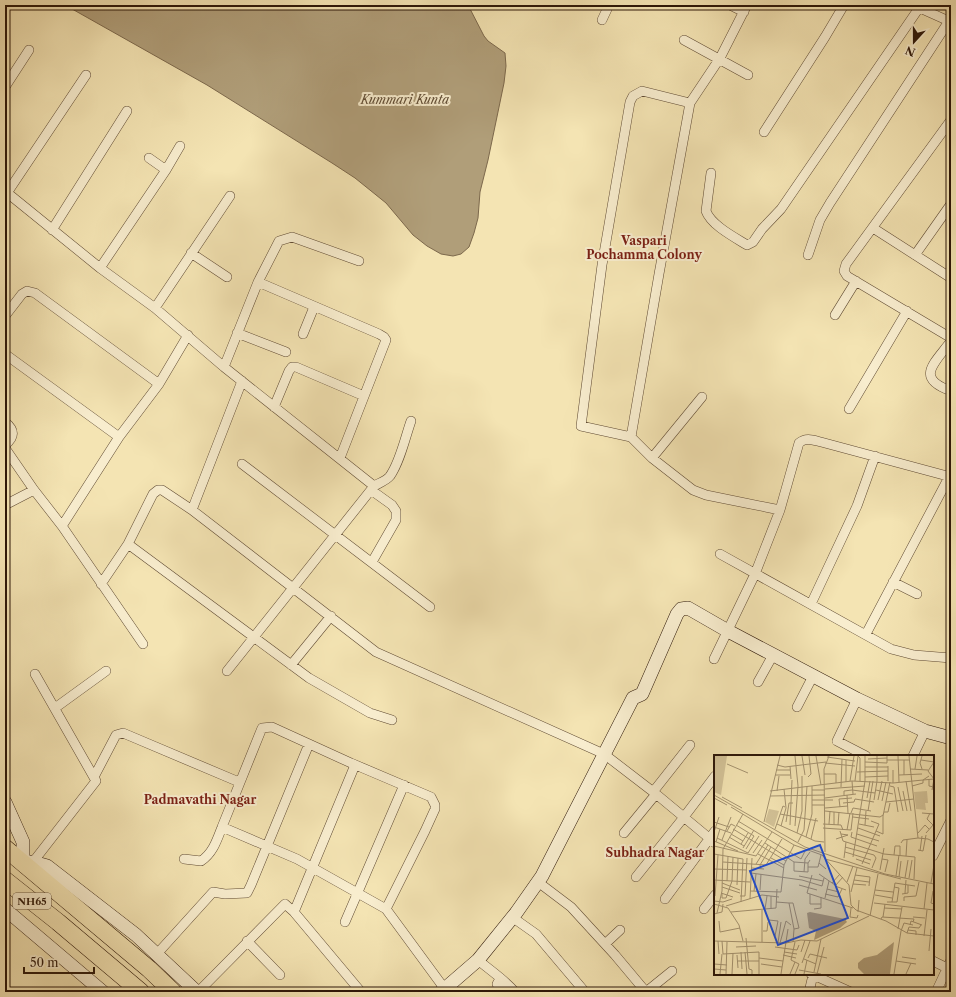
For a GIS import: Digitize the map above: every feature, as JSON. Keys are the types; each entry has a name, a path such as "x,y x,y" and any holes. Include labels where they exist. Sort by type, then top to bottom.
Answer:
{"highway":[{"name":"NH65","path":"5,848 28,862 50,887 148,969 173,992"},
{"name":"NH65","path":"5,880 58,922 140,992"}],"street":[{"path":"602,20 609,5"},
{"path":"632,437 658,274 690,103 720,58 746,8 730,5"},
{"path":"764,132 844,5"},
{"path":"711,173 706,211 708,216 713,222 747,245 753,242 762,229 780,209 916,6 950,21 830,202 820,220 808,256"},
{"path":"684,40 720,58 748,75"},
{"path":"5,87 29,50"},
{"path":"86,75 6,192 100,268 188,335 224,367 340,458 392,505 396,511 396,520 372,562"},
{"path":"690,103 642,91 633,96 629,110 602,265 581,426 632,437 652,458 693,490 706,495 780,510"},
{"path":"52,230 127,111"},
{"path":"951,120 844,268 844,273 856,281 951,338"},
{"path":"100,268 166,170 180,146"},
{"path":"149,158 166,170"},
{"path":"154,308 230,196"},
{"path":"915,255 948,215 951,204"},
{"path":"872,228 951,278"},
{"path":"224,367 258,282 279,241 292,237 360,261"},
{"path":"191,253 227,277"},
{"path":"835,314 856,281"},
{"path":"258,282 384,337 386,340 340,458"},
{"path":"5,316 22,294 27,291 35,293 159,384"},
{"path":"303,334 314,307"},
{"path":"849,409 907,312"},
{"path":"237,333 286,352"},
{"path":"62,526 119,437 159,384 188,335"},
{"path":"951,341 931,370 930,377 934,383 941,388 951,391"},
{"path":"5,354 119,437"},
{"path":"274,407 292,367 296,367 364,396"},
{"path":"192,510 242,381"},
{"path":"652,458 702,397"},
{"path":"227,671 373,488 389,477 396,464 411,421"},
{"path":"5,422 11,427 12,431 10,441 5,446 34,490 62,526 143,644"},
{"path":"714,659 755,574 780,510 799,443 808,439 950,477 866,634"},
{"path":"810,604 856,506 875,456"},
{"path":"242,464 430,606"},
{"path":"5,505 34,490"},
{"path":"101,584 128,544 153,494 158,490 162,490 192,510 376,652 604,754 713,838 665,899"},
{"path":"128,544 309,678 370,713 392,720"},
{"path":"720,554 891,648 914,655 951,658"},
{"path":"893,582 917,594"},
{"path":"222,827 297,859 386,909 444,991 478,960 542,876 633,698 642,694 681,609 688,608 728,631 857,699 925,731 951,738"},
{"path":"291,665 331,616"},
{"path":"758,682 773,655"},
{"path":"55,708 106,671"},
{"path":"28,862 96,781 35,674"},
{"path":"797,707 814,676"},
{"path":"857,699 836,741 864,755"},
{"path":"184,859 201,861 212,852 262,728 272,726 355,765 431,797 435,804 426,830 386,909"},
{"path":"913,755 925,731"},
{"path":"94,777 116,735 123,734 239,782"},
{"path":"156,955 213,892 225,894 247,893 309,744"},
{"path":"624,834 690,745"},
{"path":"294,912 355,765"},
{"path":"636,877 714,777"},
{"path":"345,922 404,785"},
{"path":"5,803 23,842 28,862"},
{"path":"934,854 951,820"},
{"path":"28,862 47,866 136,935 197,992 285,904 294,912 360,992"},
{"path":"538,882 571,907 646,992 672,971"},
{"path":"704,909 714,896"},
{"path":"5,909 103,992"},
{"path":"512,917 536,934 585,992"},
{"path":"605,944 620,930"},
{"path":"247,941 280,975"},
{"path":"478,960 500,979 507,983 515,992"},
{"path":"934,961 949,964 936,992"},
{"path":"809,992 812,975"},
{"path":"814,975 851,992"},
{"path":"500,979 497,984 501,992"}],"water":[{"name":"Kummari Kunta","path":"65,5 468,5 484,36 488,41 505,53 506,66 504,83 480,192 478,218 469,247 461,254 453,256 441,254 427,246 413,235 386,203 355,178 207,85"}],"district":[{"name":"Vaspari Pochamma Colony","path":"644,247"},
{"name":"Padmavathi Nagar","path":"200,799"},
{"name":"Subhadra Nagar","path":"655,852"}]}
